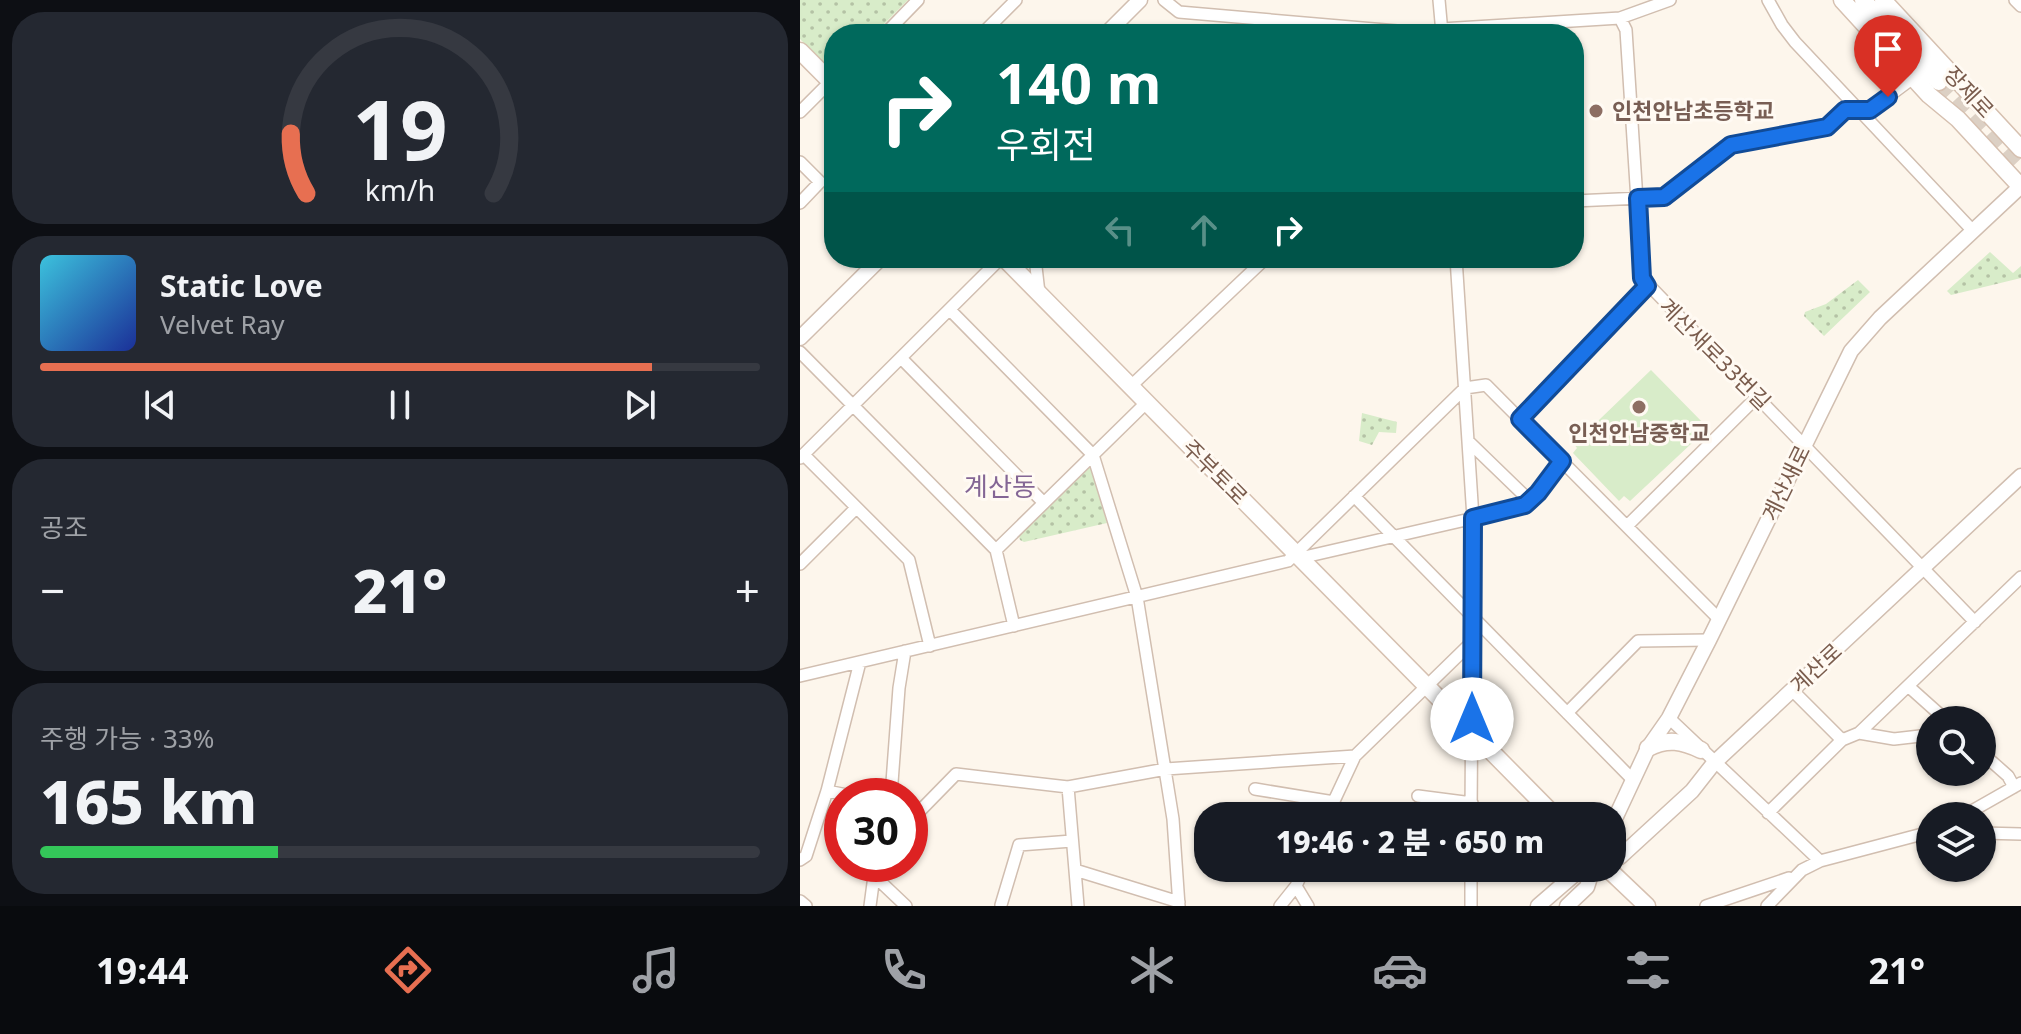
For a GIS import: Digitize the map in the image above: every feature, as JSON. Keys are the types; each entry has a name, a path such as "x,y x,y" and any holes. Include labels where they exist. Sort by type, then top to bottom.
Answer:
{"main road":[{"name":"장제로","path":"1842,0 1913,78 1934,89"},
{"name":"장제로","path":"1863,0 1958,119 2021,187"},
{"name":"장제로","path":"1883,0 2021,149"},
{"path":"800,51 824,75"},
{"path":"1934,89 1955,110 1965,105 1968,90"},
{"name":"주부토로","path":"1013,268 1541,802"},
{"path":"1648,748 1661,742 1674,741 1701,750"},
{"path":"1622,882 1647,906"}],"street":[{"path":"895,24 918,0"},
{"path":"992,24 1016,0"},
{"path":"1116,24 1140,0"},
{"path":"1164,0 1179,12 1317,24"},
{"path":"1439,0 1441,24"},
{"path":"1537,24 1620,18 1670,0"},
{"path":"1768,0 1789,34 1973,231"},
{"path":"2015,0 2021,6"},
{"name":"계산새로33번길","path":"1620,18 1626,30 1642,278 1975,622"},
{"path":"1584,201 1664,197 1731,145 1827,127 1845,110 1870,110 1913,78"},
{"path":"800,112 824,88"},
{"path":"800,162 820,182 800,203"},
{"name":"계산새로","path":"1623,802 1648,748 1669,718 1709,640 1851,351 1864,333 2021,187"},
{"path":"801,334 870,268"},
{"path":"930,646 909,560 802,457 993,268"},
{"path":"1036,268 1039,294"},
{"path":"1131,386 1255,268"},
{"path":"1457,268 1473,518 1472,802"},
{"path":"1520,419 1647,286"},
{"path":"950,310 1093,455 1137,597 1173,819 1179,904 1075,870"},
{"path":"800,352 996,550 1014,626"},
{"path":"901,358 1044,503"},
{"path":"1298,556 1354,496 1465,388 1486,385 1719,619"},
{"path":"1627,526 1758,396"},
{"path":"996,550 1147,402"},
{"path":"1468,441 1530,501"},
{"path":"800,676 1288,561 1298,556 1518,508 1530,501 1562,461"},
{"name":"계산로","path":"1626,851 1692,791 1714,763 2021,476"},
{"path":"1354,496 1633,780"},
{"path":"800,564 856,508"},
{"path":"1768,813 1842,740 1859,733 2021,577"},
{"path":"1567,713 1638,641 1709,640"},
{"path":"1255,789 1334,802 1355,756 1472,642"},
{"path":"893,778 905,651"},
{"path":"830,778 860,662"},
{"path":"1908,686 1930,706"},
{"path":"1792,690 1842,740"},
{"path":"1669,718 1820,861"},
{"path":"1859,733 1894,739 1916,736"},
{"path":"928,805 956,774 1068,787 1166,769 1355,756"},
{"path":"1988,802 2018,785 1996,765"},
{"path":"1068,787 1078,906"},
{"path":"1418,796 1441,802"},
{"path":"800,860 806,856 824,800"},
{"path":"1996,833 2021,834"},
{"path":"1706,906 1776,885 1820,861 1916,836"},
{"path":"1001,905 1019,845 1072,841"},
{"path":"1767,906 1798,875"},
{"path":"870,906 872,882"},
{"path":"884,882 906,906"},
{"path":"1280,906 1298,882"},
{"path":"1471,882 1471,906"},
{"path":"1538,906 1566,882"},
{"path":"1567,906 1589,882"},
{"path":"1296,886 1308,906"},
{"path":"800,901 806,906"}],"green space":[{"path":"800,0 908,0 884,24 824,24 824,64 800,39"},
{"path":"1990,252 2013,273 2021,266 2021,278 1951,295 1947,291"},
{"path":"1858,280 1870,292 1824,336 1804,316 1805,312 1826,304"},
{"path":"1651,370 1708,428 1630,501 1624,496 1619,501 1573,453 1577,448 1574,444"},
{"path":"1362,413 1397,422 1396,433 1379,432 1372,445 1359,441"},
{"path":"1090,465 1107,523 1024,542 1020,540 1019,536"}],"tunnel":[{"path":"1939,82 2021,169"}],"place":[{"name":"인천안남초등학교","path":"1596,111"},
{"name":"인천안남중학교","path":"1639,407"}],"district":[{"name":"계산동","path":"1000,487"}],"route":[{"path":"1472,719 1473,518 1525,505 1562,461 1520,419 1647,286 1642,278 1638,198 1664,197 1731,145 1827,127 1845,110 1870,110 1888,97"}]}
